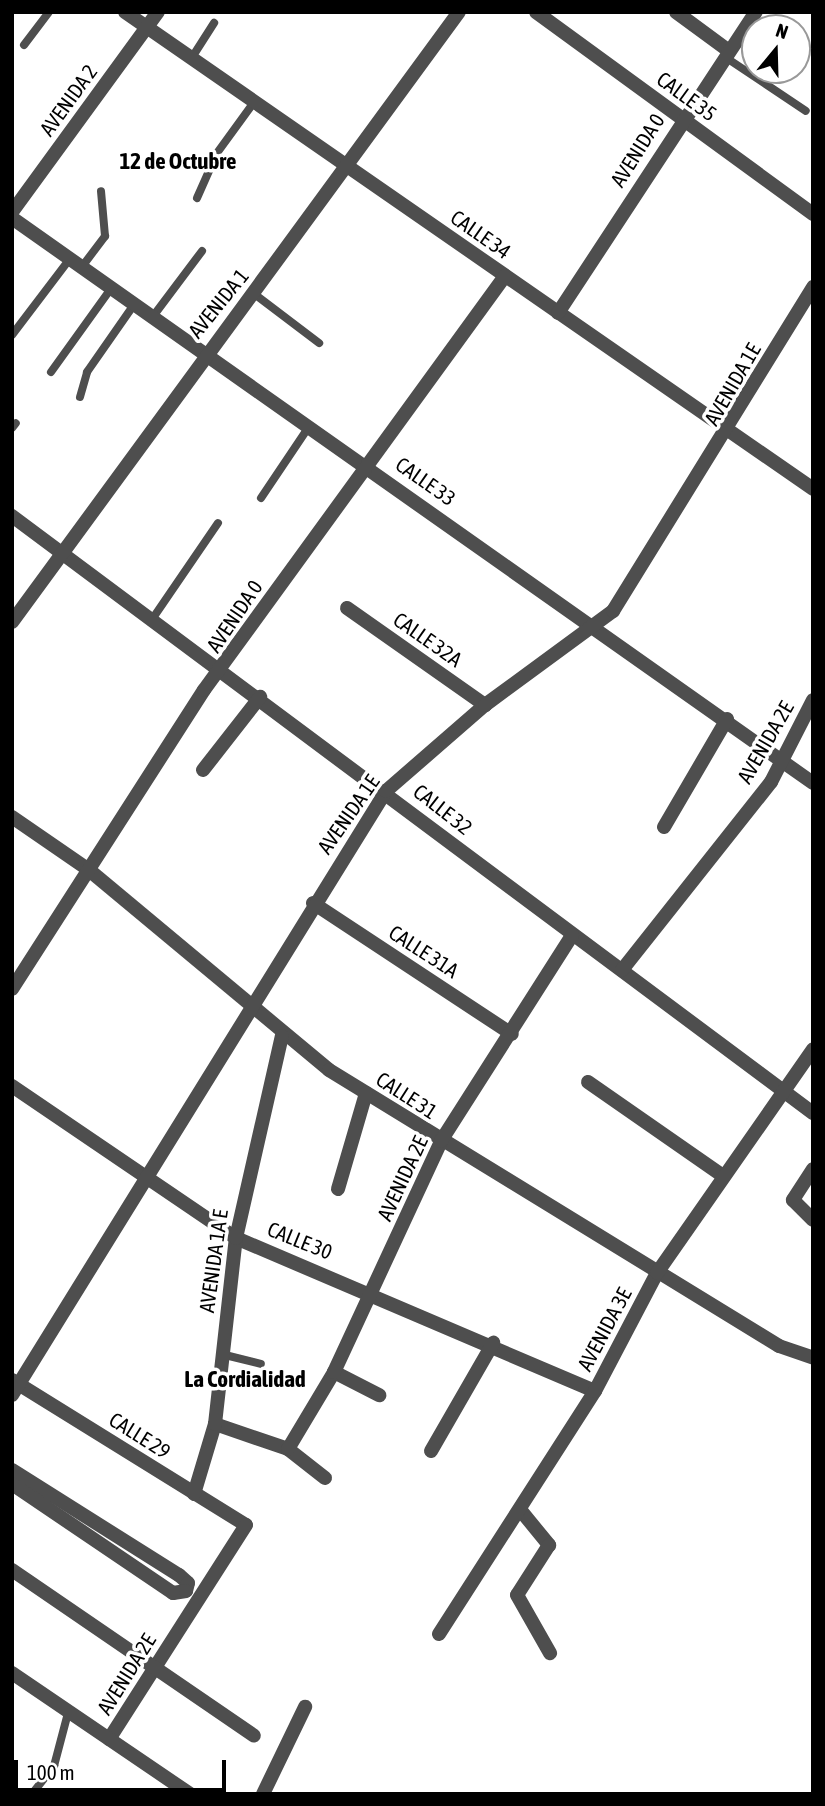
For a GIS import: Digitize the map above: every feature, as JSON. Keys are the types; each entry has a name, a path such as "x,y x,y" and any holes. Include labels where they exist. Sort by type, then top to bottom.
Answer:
{"street":[{"name":"CALLE 34","path":"125,12 813,489"},
{"name":"AVENIDA 2","path":"12,212 158,12"},
{"name":"AVENIDA 1","path":"12,622 202,355 349,167 458,12"},
{"name":"CALLE 35","path":"536,12 813,214"},
{"path":"676,12 727,54"},
{"name":"AVENIDA 0","path":"558,313 682,119 756,12"},
{"name":"CALLE 33","path":"12,218 202,355 364,463 599,627 813,783"},
{"name":"AVENIDA 0","path":"12,989 204,690 223,670 364,463 505,276"},
{"name":"AVENIDA 1E","path":"14,1386 148,1182 248,1006 386,791 485,705 599,627 729,432 813,287"},
{"name":"CALLE 32","path":"12,516 260,697 572,935 813,1113"},
{"name":"CALLE 32A","path":"347,608 485,705"},
{"path":"203,770 260,697"},
{"name":"AVENIDA 2E","path":"622,970 771,782 813,700"},
{"path":"664,827 727,719"},
{"name":"CALLE 31","path":"12,817 89,870 282,1036 366,1093 779,1346 813,1358"},
{"name":"CALLE 31A","path":"313,902 512,1034"},
{"name":"AVENIDA 2E","path":"288,1449 334,1372 441,1141 512,1034 572,935"},
{"name":"AVENIDA 1A E","path":"194,1494 215,1424 236,1238 282,1036"},
{"name":"AVENIDA 3E","path":"439,1634 522,1512 595,1391 657,1273 813,1049"},
{"path":"588,1082 723,1177"},
{"name":"CALLE 30","path":"12,1086 148,1182 236,1238 493,1343 595,1391"},
{"path":"338,1189 366,1093"},
{"path":"813,1169 793,1200 813,1220"},
{"path":"431,1451 493,1343"},
{"path":"334,1372 379,1395"},
{"name":"CALLE 29","path":"14,1386 246,1525"},
{"path":"215,1424 288,1449 326,1478"},
{"path":"12,1470 179,1574 188,1583 186,1591 173,1593 12,1484"},
{"path":"522,1512 549,1545 517,1595 550,1653"},
{"name":"AVENIDA 2E","path":"109,1739 246,1525"},
{"path":"12,1570 254,1737"},
{"path":"12,1673 190,1794"},
{"path":"263,1794 305,1707"}],"lane":[{"path":"24,46 49,12"},
{"path":"191,59 215,23"},
{"path":"727,54 806,111"},
{"path":"197,198 217,153 254,102"},
{"path":"12,335 75,264 105,236 101,191"},
{"path":"151,319 202,251"},
{"path":"51,372 110,290"},
{"path":"253,293 319,343"},
{"path":"80,397 87,372 133,306"},
{"path":"261,498 308,428"},
{"path":"153,618 218,523"},
{"path":"221,1354 261,1364"},
{"path":"32,1794 54,1766 68,1713"}],"district":[{"name":"12 de Octubre","path":"178,161"},
{"name":"La Cordialidad","path":"245,1379"}]}
